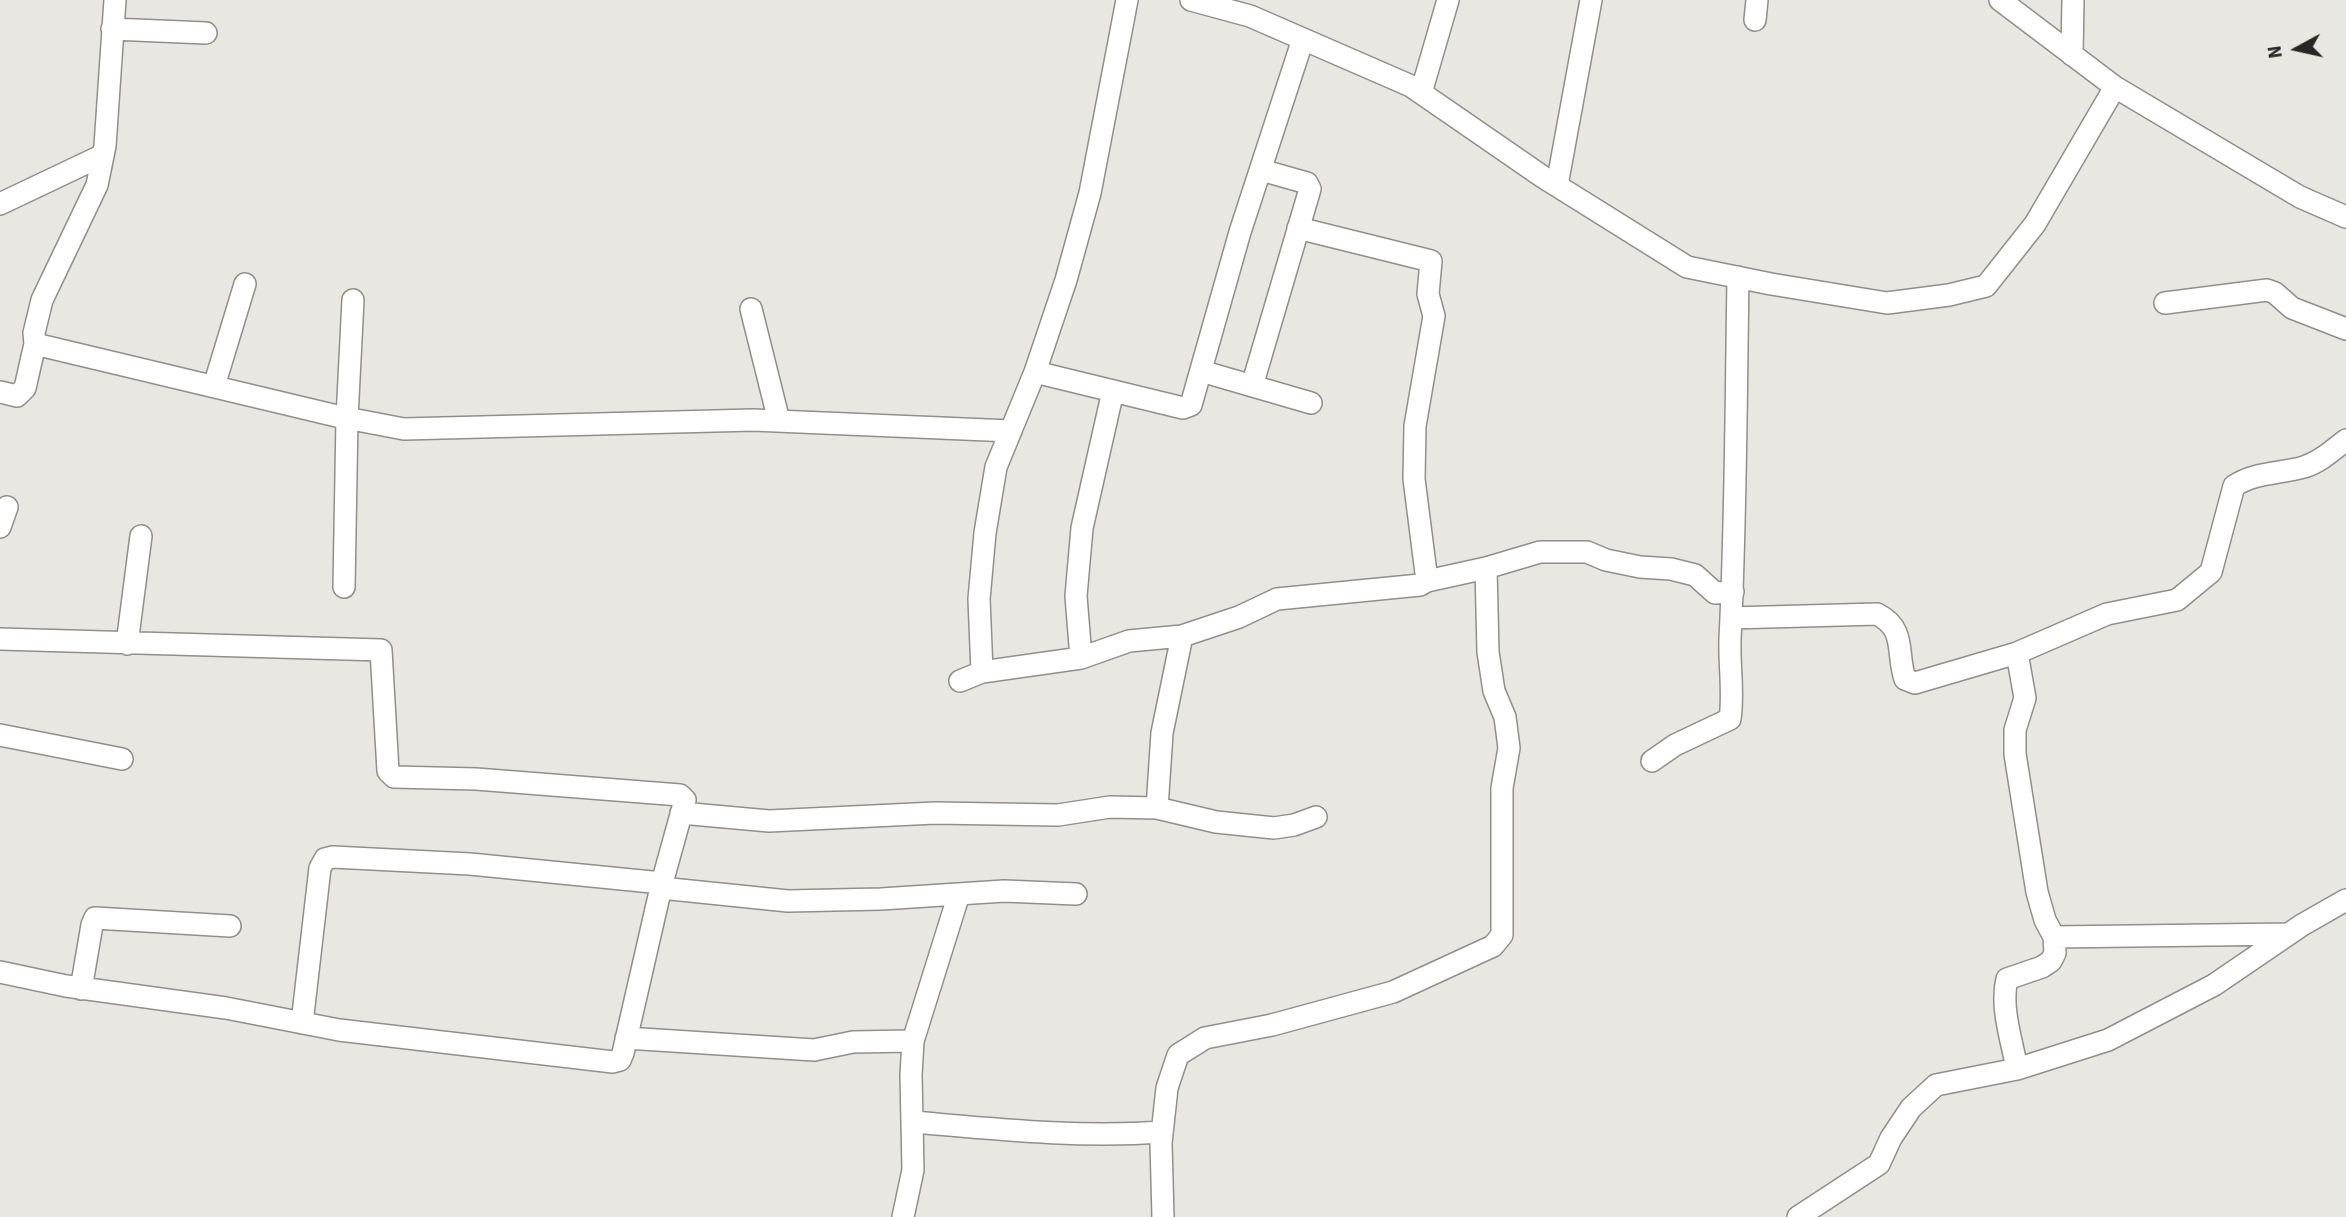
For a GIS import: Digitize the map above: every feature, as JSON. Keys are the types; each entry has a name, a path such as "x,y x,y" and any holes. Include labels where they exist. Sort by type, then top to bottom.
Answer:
{"street":[{"path":"0,392 17,397 25,388 42,300 97,185 103,155 115,0"},
{"path":"982,672 979,599 985,533 996,467 1035,372 1066,280 1090,193 1128,0"},
{"path":"1191,0 1250,16 1410,86 1557,185 1687,267 1887,303 1949,295 1986,286 2035,224 2115,87"},
{"path":"1421,93 1448,0"},
{"path":"1557,185 1591,0"},
{"path":"2000,0 2115,87 2300,197 2346,217"},
{"path":"2072,55 2073,0"},
{"path":"112,29 206,33"},
{"path":"1035,372 1183,408 1191,405 1240,232 1303,39"},
{"path":"0,204 103,155"},
{"path":"1252,386 1310,190 1307,183 1261,170"},
{"path":"1298,228 1431,261 1428,294 1434,316 1415,426 1414,479 1427,581"},
{"path":"1652,761 1675,745 1730,719 1738,277"},
{"path":"214,386 245,284"},
{"path":"2165,303 2267,289 2292,308 2346,329"},
{"path":"344,587 347,418 353,300"},
{"path":"751,309 779,421"},
{"path":"35,344 404,429 779,421 1011,430"},
{"path":"1201,371 1311,403"},
{"path":"1081,658 1076,596 1082,527 1113,391"},
{"path":"1731,618 1877,614 1887,619 1898,635 1905,679 1915,683 2017,653 2078,629 2088,621 2107,614 2177,600 2211,572 2234,486 2246,478 2303,467 2320,460 2346,440"},
{"path":"127,644 141,536"},
{"path":"960,681 982,672 1081,658 1129,641 1182,636 1239,617 1278,599 1420,585 1540,552 1587,552 1606,560 1640,567 1671,569 1695,575 1715,593 1733,592"},
{"path":"1163,1217 1162,1132 1167,1088 1178,1055 1205,1038 1272,1025 1394,992 1493,946 1502,935 1502,788 1509,748 1505,717 1494,691 1488,652 1486,568"},
{"path":"1157,808 1162,733 1182,636"},
{"path":"0,639 381,650 388,771 394,777 476,779 680,795 684,800 626,1038 620,1060 613,1062 353,1032 226,1008 81,989 0,972"},
{"path":"2017,653 2025,698 2015,730 2015,754 2037,892 2045,920 2054,937 2055,953 2051,961 2042,967 2007,979 2004,988 2017,1069"},
{"path":"0,735 122,759"},
{"path":"681,813 769,821 935,813 1058,815 1110,807 1157,808 1216,822 1274,828 1294,825 1316,817"},
{"path":"302,1023 320,868 325,859 333,857 470,864 788,901 881,899 1004,891 1076,894"},
{"path":"903,1217 913,1170 913,1041 959,894"},
{"path":"1798,1217 1879,1164 1891,1138 1911,1108 1936,1085 2017,1069 2108,1040 2214,985 2289,934 2346,900"},
{"path":"81,989 95,918 230,926"},
{"path":"2054,937 2289,934"},
{"path":"626,1038 814,1050 853,1042 913,1041"},
{"path":"913,1122 1039,1133 1116,1135 1162,1132"}]}
